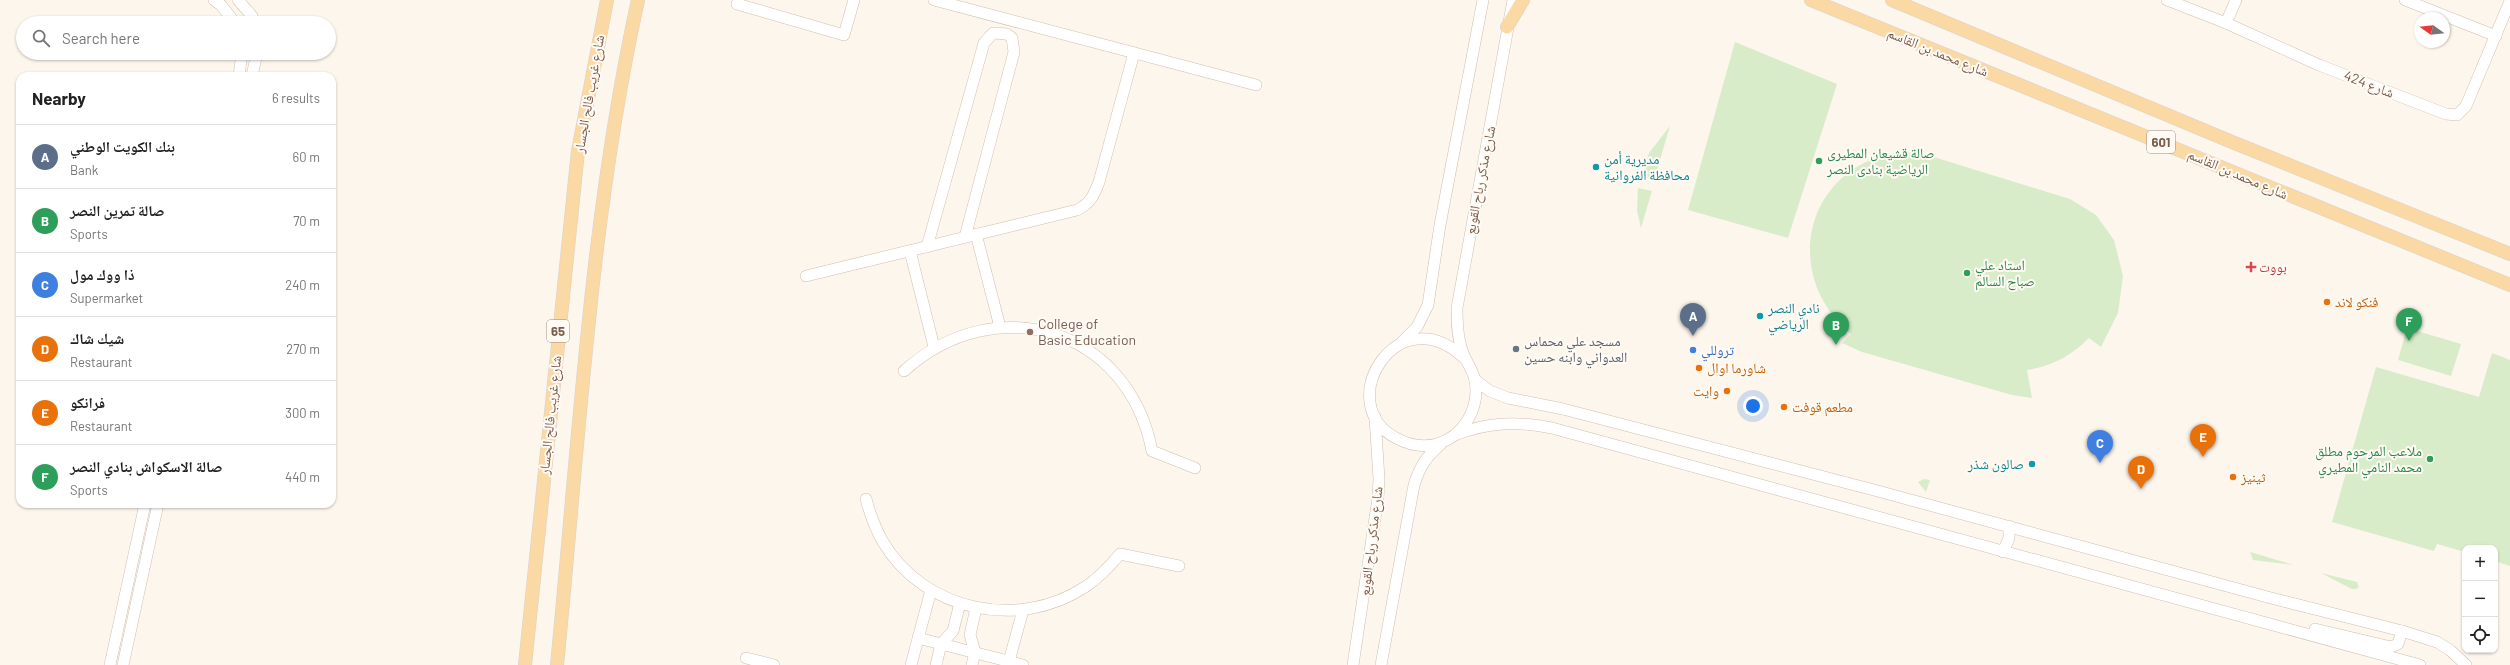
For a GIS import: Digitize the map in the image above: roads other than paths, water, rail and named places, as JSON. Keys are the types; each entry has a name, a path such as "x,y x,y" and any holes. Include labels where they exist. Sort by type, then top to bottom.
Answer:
{"main road":[{"name":"شارع غريب فالح الجسار","path":"525,665 578,151 607,0"},
{"name":"65","path":"558,665 601,212 628,44 638,0"},
{"path":"1507,27 1523,0"},
{"name":"شارع محمد بن القاسم","path":"1811,0 2510,285"},
{"name":"شارع محمد بن القاسم","path":"1892,0 2232,142 2510,254"},
{"path":"2476,271 2510,293"}],"street":[{"path":"214,0 221,5 230,16"},
{"path":"238,0 252,16"},
{"path":"737,4 844,35 854,0"},
{"path":"934,0 1256,85"},
{"path":"1400,344 1413,340 1435,340 1455,349 1465,359 1475,380 1476,395 1473,410 1466,424 1455,435 1444,442 1431,445 1404,443 1382,428 1375,416 1370,400 1372,378 1376,367 1386,354 1400,344 1417,327 1428,304 1440,225 1484,0"},
{"name":"شارع مذكر رباح القوبع","path":"1465,359 1458,334 1458,295 1513,0"},
{"name":"شارع 424","path":"2167,0 2226,23 2319,65 2446,114 2457,115 2466,106 2510,1"},
{"path":"2226,23 2236,0"},
{"path":"2405,0 2496,36"},
{"path":"1000,32 1004,18"},
{"path":"927,247 984,44 993,33 1000,32 1012,38 1014,52 965,237"},
{"path":"806,276 1077,210 1088,204 1093,198 1099,182 1134,53"},
{"path":"240,72 241,60"},
{"path":"253,72 255,60"},
{"path":"976,234 1000,327"},
{"path":"910,251 934,347"},
{"path":"904,371 934,347 971,332 1000,327 1034,329 1055,334 1093,354 1119,378 1135,401 1144,420 1152,451 1195,468"},
{"path":"1475,380 1490,391 1508,398 1550,405 2009,526 2271,598 2402,631 2436,642 2450,650 2466,665"},
{"name":"شارع مذكر رباح القوبع","path":"1353,665 1378,498 1379,479 1375,416"},
{"path":"1455,435 1492,424 1536,425 2420,665"},
{"name":"شارع مذكر رباح القوبع","path":"1381,665 1417,474 1426,456 1444,442"},
{"path":"866,499 872,521 894,557 912,577 931,590 960,603 976,608 999,611 1023,610 1064,599 1085,587 1104,572 1120,554 1179,566"},
{"path":"110,665 144,508"},
{"path":"123,665 157,508"},
{"path":"2003,552 2009,538 2009,526"},
{"path":"911,665 931,590"},
{"path":"936,665 941,644 953,631 960,603"},
{"path":"972,665 975,652 970,635 976,608"},
{"path":"1008,663 1023,610"},
{"path":"2291,630 2309,627 2391,647 2398,644 2402,631"},
{"path":"918,638 975,652 1008,663 1023,665"},
{"path":"746,658 774,665"}],"place":[{"name":"صالة قشيعان المطيرى الرياضية بنادى النصر","path":"1819,161"},
{"name":"مديرية أمن محافظة الفروانية","path":"1596,167"},
{"name":"بووت","path":"2251,267"},
{"name":"استاد علي صباح السالم","path":"1967,273"},
{"name":"فنكو لاند","path":"2327,302"},
{"name":"نادي النصر الرياضي","path":"1760,316"},
{"name":"College of Basic Education","path":"1030,332"},
{"name":"بنك الكويت الوطني","path":"1693,336"},
{"name":"صالة الاسكواش بنادي النصر","path":"2409,341"},
{"name":"صالة تمرين النصر","path":"1836,345"},
{"name":"مسجد علي محماس العدواني وابنه حسين","path":"1516,349"},
{"name":"تروللي","path":"1693,350"},
{"name":"شاورما اوال","path":"1699,368"},
{"name":"وايت","path":"1727,391"},
{"name":"مطعم قوفت","path":"1784,407"},
{"name":"فرانكو","path":"2203,457"},
{"name":"ملاعب المرحوم مطلق محمد النامي المطيري","path":"2430,459"},
{"name":"ذا ووك مول","path":"2100,463"},
{"name":"صالون شذر","path":"2032,464"},
{"name":"ثينيز","path":"2233,477"},
{"name":"شيك شاك","path":"2141,489"}]}
